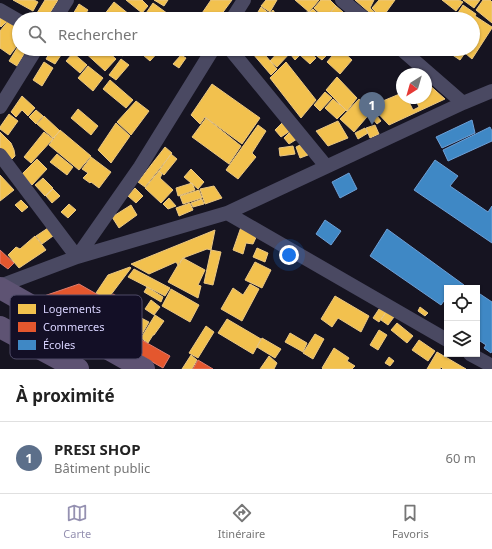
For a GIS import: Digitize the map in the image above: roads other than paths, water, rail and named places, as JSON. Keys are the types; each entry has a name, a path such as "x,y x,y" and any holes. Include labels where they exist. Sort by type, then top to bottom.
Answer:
{"main road":[{"path":"0,287 14,295"},
{"path":"0,326 10,332"},
{"path":"60,359 78,369"},
{"path":"126,359 144,369"}],"street":[{"path":"58,12 66,0"},
{"path":"236,12 244,0"},
{"path":"342,0 357,12"},
{"path":"0,10 12,17"},
{"path":"0,107 32,56"},
{"path":"77,257 140,167 209,56"},
{"path":"236,56 326,166"},
{"path":"409,56 463,103"},
{"path":"0,287 77,257 227,212 492,91"},
{"path":"0,155 77,257"},
{"path":"227,212 444,338"},
{"path":"476,357 492,366"}],"place":[{"name":"PRESI SHOP","path":"372,125"}]}
